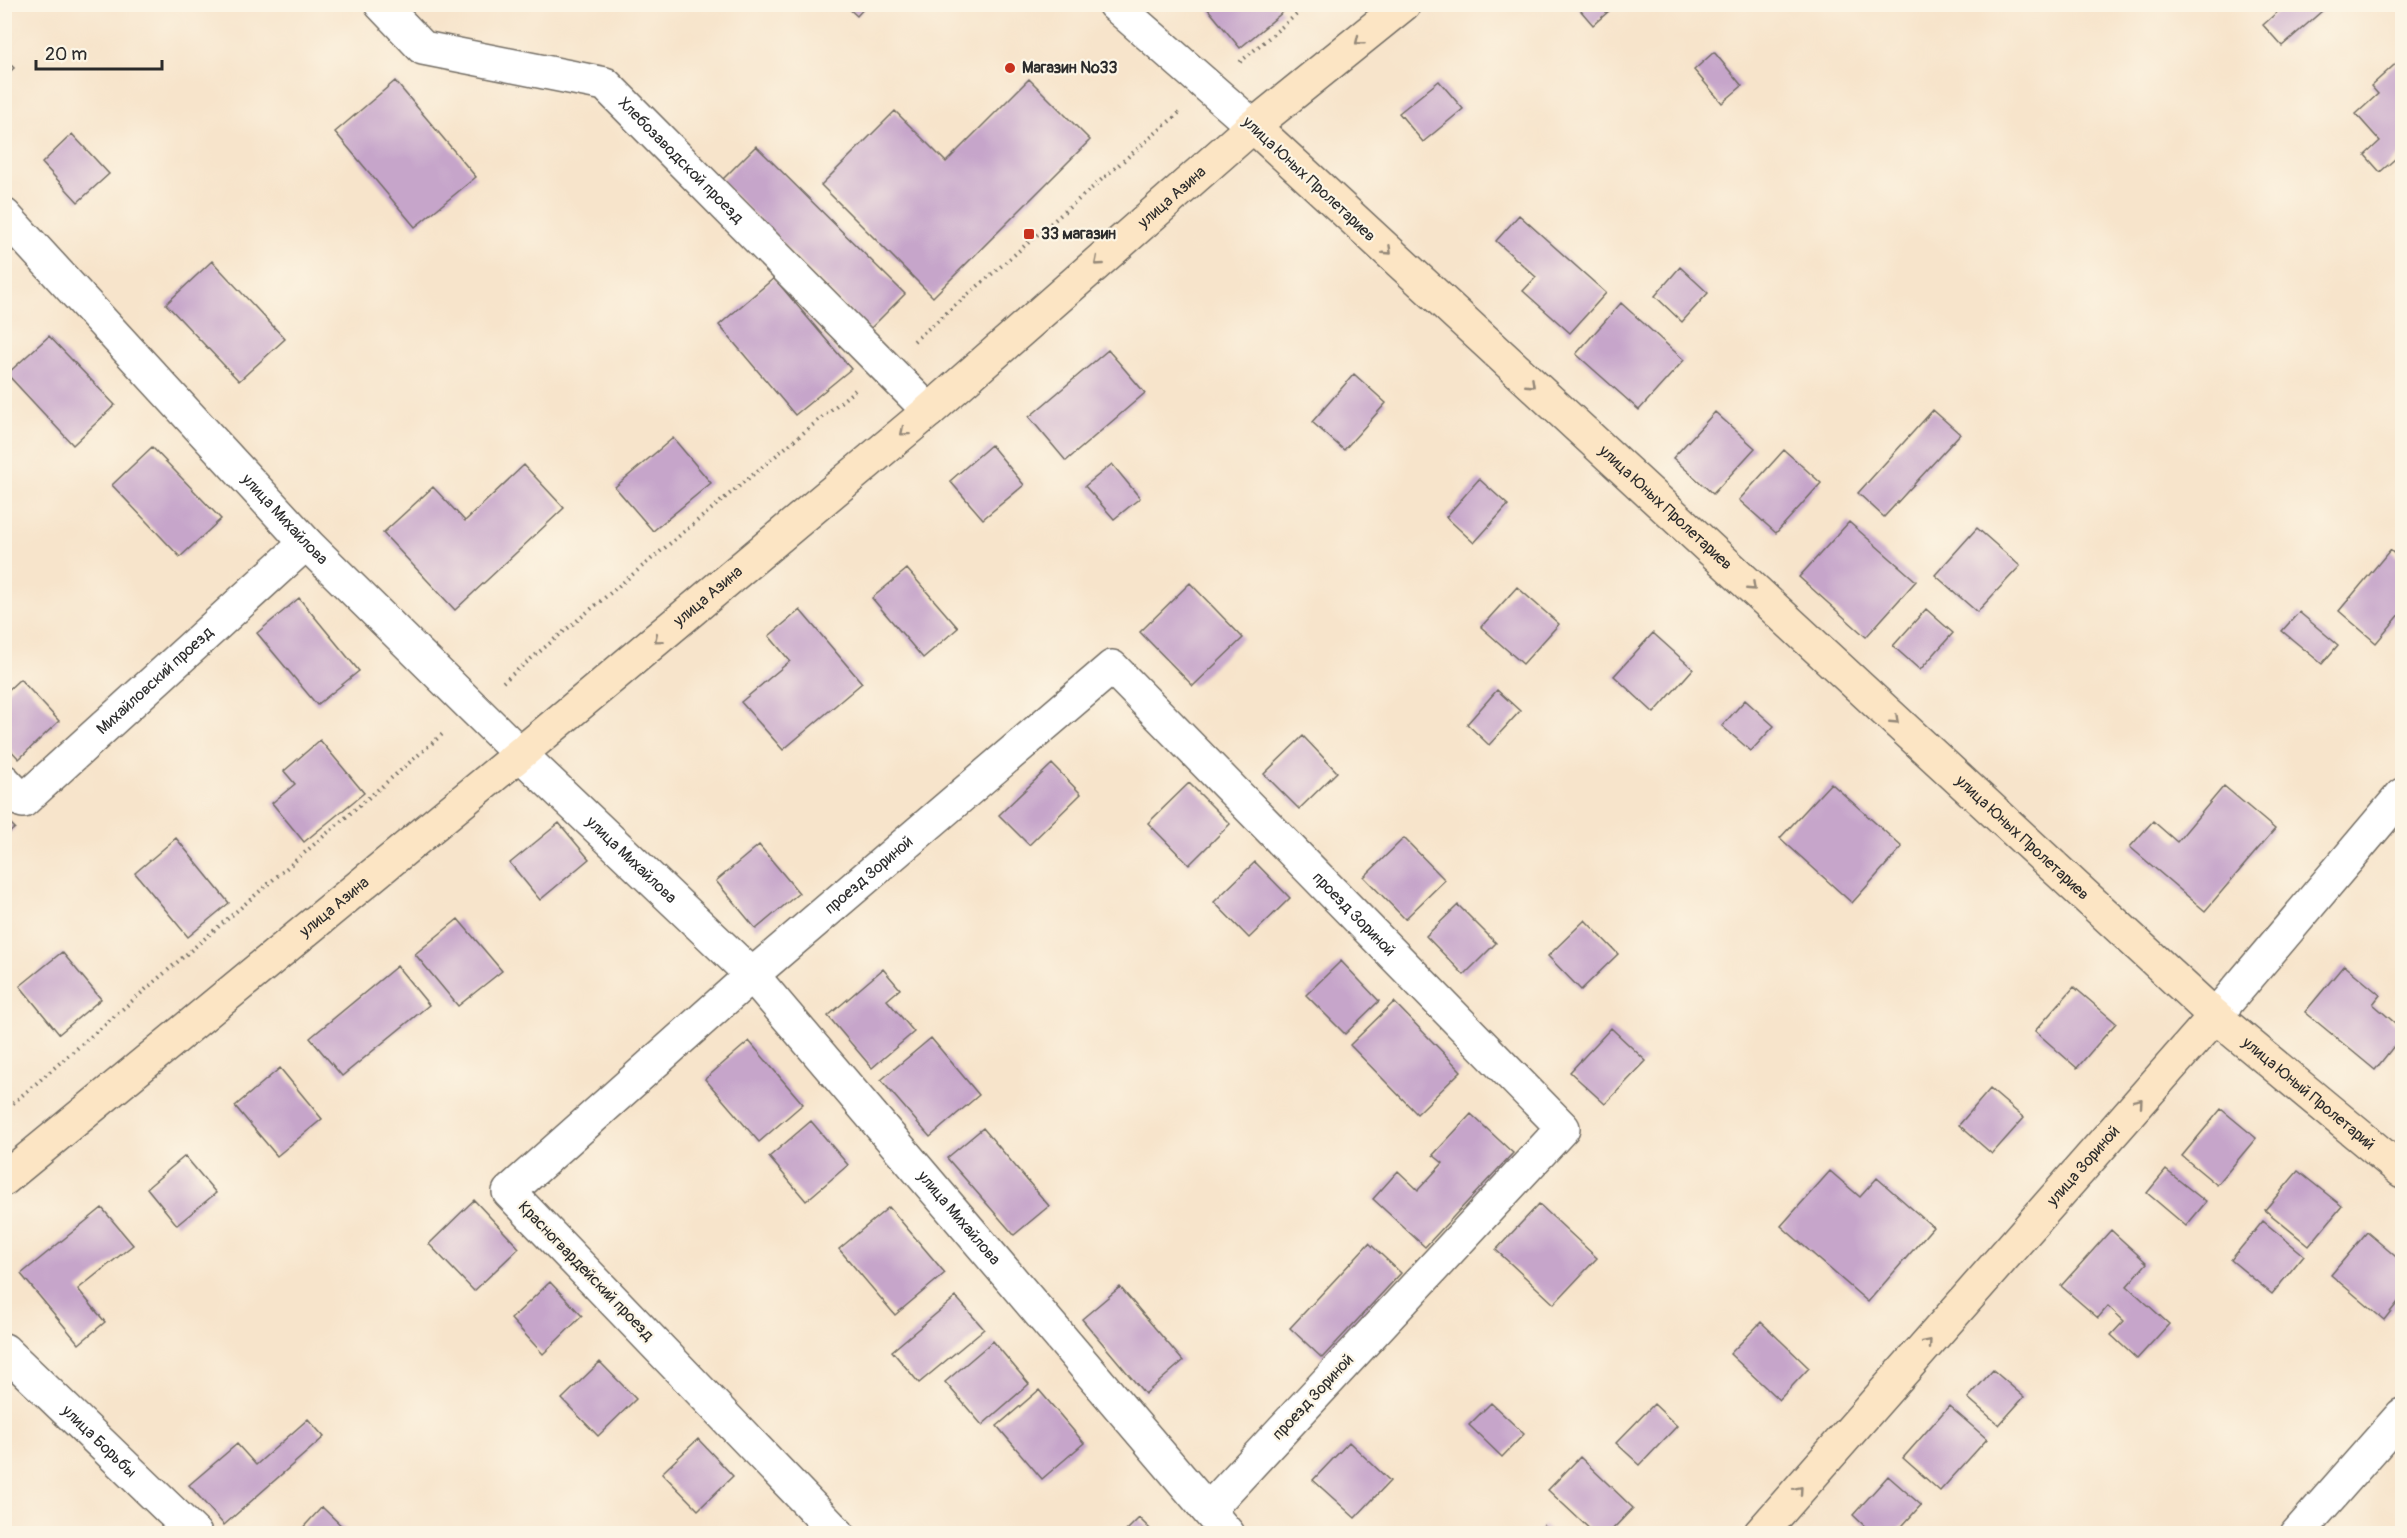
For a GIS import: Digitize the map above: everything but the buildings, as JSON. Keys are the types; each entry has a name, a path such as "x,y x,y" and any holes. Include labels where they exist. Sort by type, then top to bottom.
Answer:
{"main road":[{"name":"улица Азина","path":"4,1179 520,754 929,411 1253,126 1404,4"},
{"name":"улица Юных Пролетариев","path":"1253,126 2215,1016"},
{"name":"улица Юный Пролетарий","path":"2215,1016 2403,1171"},
{"name":"улица Зориной","path":"1760,1533 2215,1016"}],"street":[{"name":"Хлебозаводской проезд","path":"381,4 423,48 605,84 929,411"},
{"name":"улица Юных Пролетариев","path":"1114,4 1253,126"},
{"name":"улица Михайлова","path":"4,215 306,543 520,754 752,975 1218,1522"},
{"name":"Михайловский проезд","path":"4,781 23,801 306,543"},
{"name":"проезд Зориной","path":"752,975 1112,666 1563,1128 1218,1522"},
{"name":"улица Зориной","path":"2215,1016 2403,795"},
{"name":"Красногвардейский проезд","path":"752,975 510,1192 838,1533"},
{"name":"улица Борьбы","path":"4,1350 195,1533"},
{"path":"2297,1533 2403,1415"}],"path":[{"path":"4,1111 473,707 884,366 1309,4"}],"place":[{"name":"Магазин №33","path":"1010,68"},
{"name":"33 магазин","path":"1029,234"}]}
